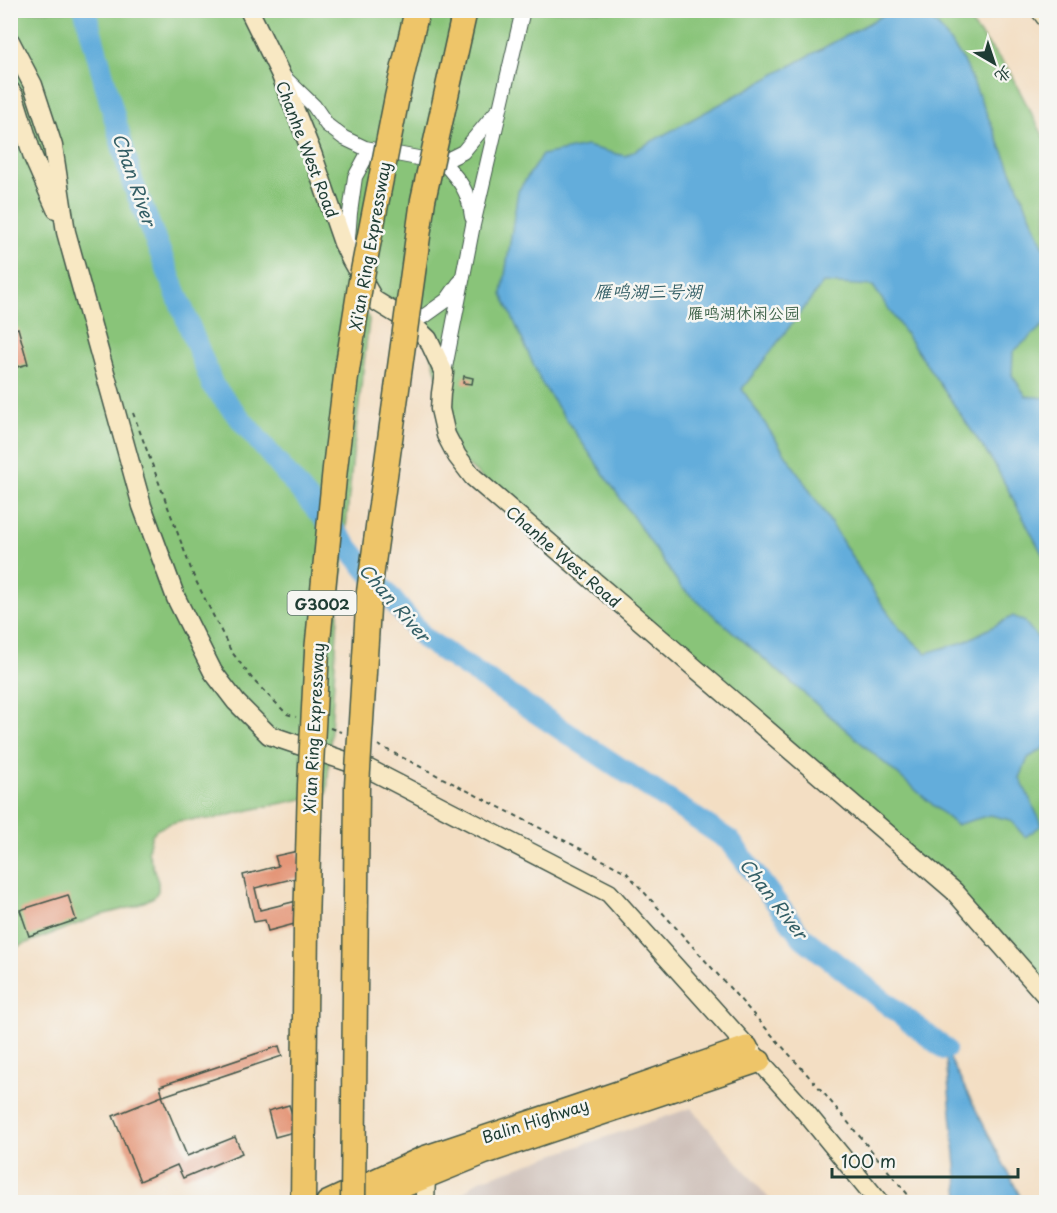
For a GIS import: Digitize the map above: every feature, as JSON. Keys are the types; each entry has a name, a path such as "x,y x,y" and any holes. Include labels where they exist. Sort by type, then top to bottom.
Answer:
{"highway":[{"name":"Xi'an Ring Expressway","path":"303,1203 306,901 318,639 335,468 360,286 397,97 417,10"},
{"name":"G3002","path":"353,1203 357,786 369,592 423,200 465,10"}],"main road":[{"name":"Balin Highway","path":"367,1203 486,1153 754,1054"},
{"name":"Balin Highway","path":"327,1203 424,1157 630,1088 754,1054"}],"street":[{"name":"Chanhe West Road","path":"249,10 280,74 351,260 374,300 410,322 428,339 444,373 440,409 446,435 457,456 473,477 954,891 1047,996"},
{"path":"444,373 473,225 523,10"},
{"path":"1041,11 1047,18"},
{"path":"10,41 33,85 53,146 66,232 142,506 176,598 213,672 236,702 269,735 369,770 609,893 802,1108 879,1203"},
{"path":"280,74 314,106 327,125 344,138 365,148 423,159 444,162 463,152 500,107"},
{"path":"10,90 33,157 66,232"},
{"path":"351,260 348,239 355,177 367,155 378,150"},
{"path":"444,162 461,182 470,202 473,225"},
{"path":"410,322 426,315 447,300 463,278"},
{"path":"426,1178 426,1203"}],"path":[{"path":"131,408 194,577 231,651 254,681 287,714 298,717"},
{"path":"329,728 350,735"},
{"path":"371,743 381,746"}],"shaded area":[{"path":"691,1108 772,1202 453,1202 477,1181"}],"green space":[{"name":"雁鸣湖休闲公园","path":"10,11 961,11 1008,69 1046,141 1046,996 954,891 457,456 428,339 390,309 341,241 369,320 339,599 327,794 213,819 183,820 168,824 156,830 149,845 148,852 158,882 158,891 154,897 136,906 101,915 11,949"}],"water":[{"name":"雁鸣湖三号湖","path":"891,11 921,11 938,26 964,61 1046,252 1046,323 1013,352 1012,375 1026,396 1046,398 1046,561 995,465 873,286 823,283 742,389 824,512 875,594 899,628 926,653 964,642 1013,616 1024,621 1046,648 1046,747 1028,758 1020,778 1042,825 1025,837 1010,820 990,815 956,825 681,587 542,384 502,294 518,191 542,155 586,146 625,156"},
{"path":"945,1049 1023,1202 963,1202 959,1197"}],"building":[{"path":"18,328 28,364 10,369 10,330"},
{"path":"464,376 473,378 472,384 463,383"},
{"path":"298,851 304,876 255,888 260,910 301,900 306,921 268,931 265,920 254,922 243,875 278,866 275,856"},
{"path":"68,895 76,920 29,936 20,910"},
{"path":"279,1046 282,1056 163,1096 160,1086"},
{"path":"162,1096 187,1156 235,1137 242,1153 183,1178 177,1165 140,1181 113,1116"},
{"path":"289,1105 297,1131 275,1137 268,1111"}],"waterway":[{"name":"Chan River","path":"85,10 132,181 213,386 425,639 730,841 802,937 945,1049"}]}
